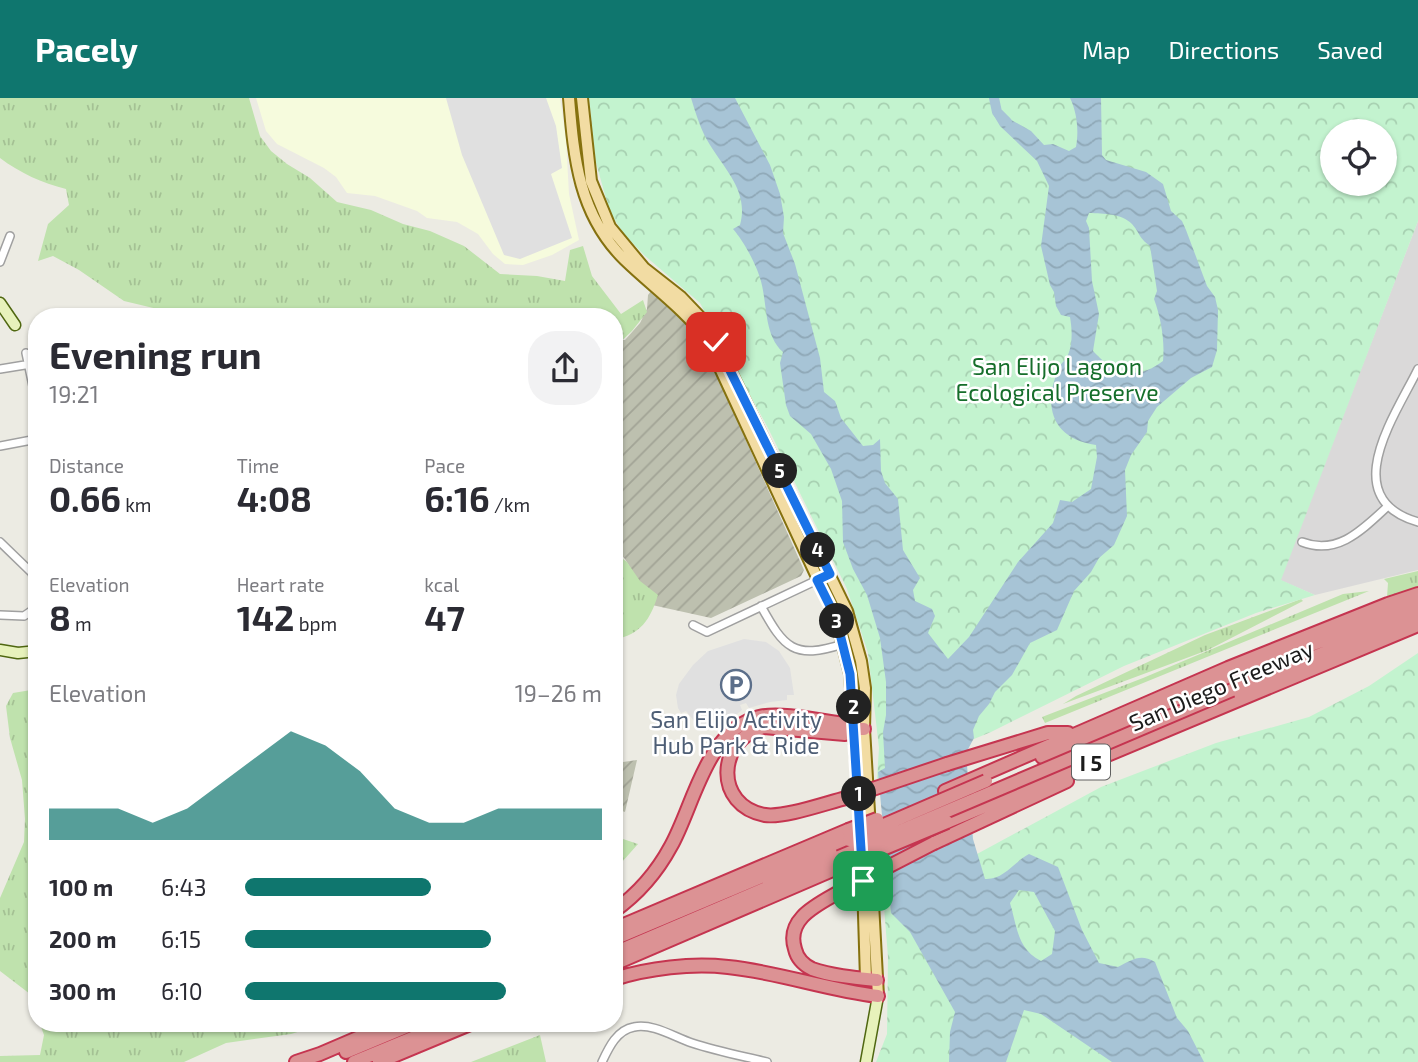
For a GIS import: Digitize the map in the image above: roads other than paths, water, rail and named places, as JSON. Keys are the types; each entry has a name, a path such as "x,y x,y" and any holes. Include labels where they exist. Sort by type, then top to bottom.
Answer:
{"highway":[{"name":"San Diego Freeway","path":"623,925 986,777 1076,733 1228,668 1418,594"},
{"path":"986,777 1303,648 1418,605"},
{"path":"871,980 811,968 796,955 793,943 795,928 802,916 841,891 934,842 1234,696 1418,615"},
{"name":"San Diego Freeway","path":"623,960 840,862 1234,696 1418,625"},
{"path":"623,904 655,871 672,845 716,749 739,726 759,717 775,716 845,724 859,729"},
{"path":"859,729 845,734 764,727 752,730 740,739 727,765 727,777 737,800 757,813 781,815 846,798 1048,733 1076,733"},
{"path":"623,935 849,835"},
{"path":"623,949 840,862"},
{"path":"623,976 695,965 727,967 873,998"},
{"path":"296,1062 371,1032"},
{"path":"322,1062 394,1032"},
{"path":"354,1062 427,1032"},
{"path":"379,1062 451,1032"}],"main road":[{"path":"569,98 575,161 582,189 593,215 605,237 625,260 691,318 706,338 836,618 850,674 859,729 873,998"},
{"path":"582,98 592,181 610,227 645,268 681,297 702,320 731,372 847,611 861,660 864,688 859,729"}],"street":[{"path":"0,262 10,236"},
{"path":"0,303 15,325"},
{"path":"0,369 28,364"},
{"path":"1417,372 1376,461 1377,486 1388,506 1402,517 1418,522"},
{"path":"0,446 28,441"},
{"path":"1302,542 1328,547 1342,543 1357,534 1388,506"},
{"path":"0,542 28,569"},
{"path":"693,625 707,632 830,574"},
{"path":"761,606 777,635 792,647 810,651 843,644"},
{"path":"0,615 24,616 28,613"},
{"path":"0,650 28,652"},
{"path":"866,1062 873,1028 873,998"},
{"path":"603,1062 609,1045 616,1037 636,1026 649,1027 694,1044 767,1062"}],"water":[{"path":"691,98 735,98 770,165 780,194 784,217 783,233 795,264 820,358 824,392 835,401 841,418 863,446 873,445 880,439 881,471 885,483 898,499 903,550 920,578 913,590 915,601 932,609 935,616 928,633 948,659 969,637 1018,562 1053,523 1060,500 1072,502 1091,489 1097,457 1096,445 1081,442 1060,428 1052,407 1054,382 1068,355 1072,336 1070,317 1061,315 1056,306 1041,246 1049,186 1037,161 1000,126 994,116 997,112 1031,131 1044,145 1053,144 1069,151 1076,147 1077,135 1076,115 1070,98 1101,98 1102,155 1106,160 1146,172 1163,184 1171,211 1182,221 1207,286 1215,297 1218,310 1217,350 1212,367 1191,378 1157,407 1148,421 1147,432 1131,455 1125,470 1127,516 1114,545 1099,558 1074,591 1057,630 1030,643 1012,675 995,692 979,716 973,730 974,738 966,753 973,839 985,879 998,877 1029,854 1058,867 1082,930 1099,963 1118,967 1140,958 1155,962 1177,1018 1188,1031 1204,1062 1112,1062 1041,1014 1024,1010 1006,1062 949,1062 950,1032 955,1012 910,932 891,913 878,772 885,768 883,732 886,715 886,682 880,638 867,595 843,542 842,501 831,469 811,434 790,416 786,405 780,363 783,352 769,327 758,272 733,229 740,225 742,213 739,192 707,140","holes":["1089,213 1128,220 1150,246 1157,291 1154,299 1162,330 1163,361 1144,371 1135,373 1118,370 1093,351 1099,314 1092,281 1089,228 1086,221","1019,890 1034,892 1055,931 1052,954 1041,961 1027,950 1017,928 1010,903"]}],"waterway":[{"path":"994,98 997,112 1007,122"}],"place":[{"name":"San Elijo Activity Hub Park & Ride","path":"736,685"}],"park label":[{"name":"San Elijo Lagoon Ecological Preserve","path":"1057,379"}]}
